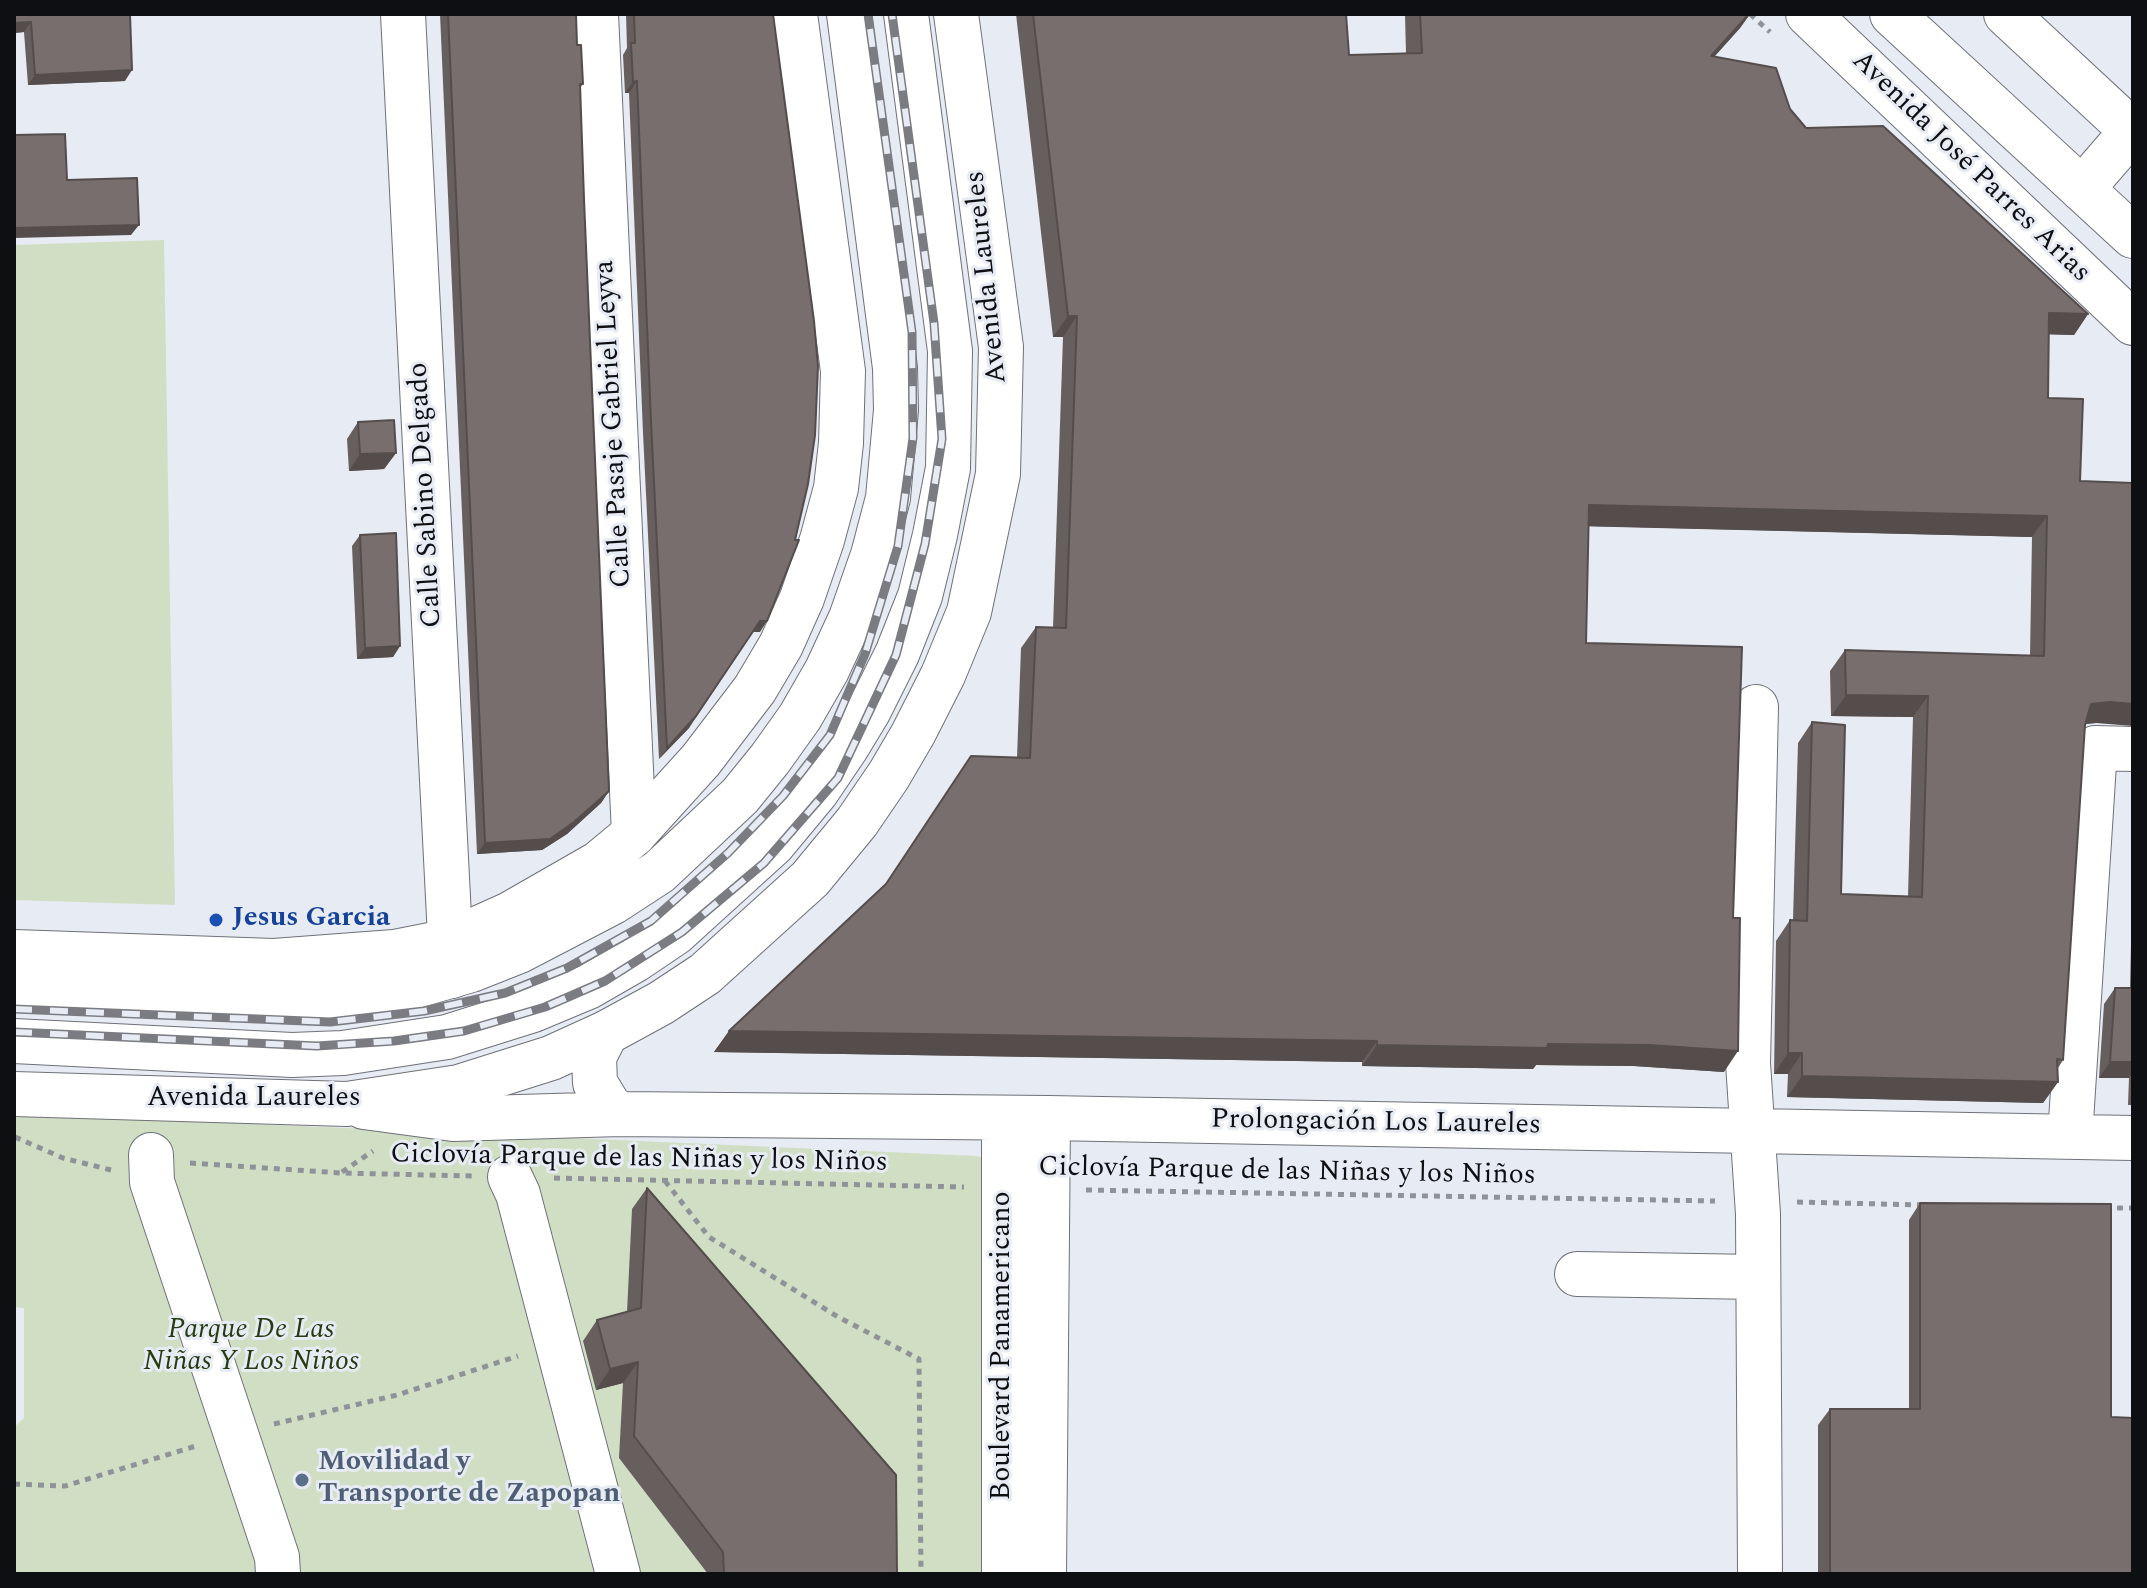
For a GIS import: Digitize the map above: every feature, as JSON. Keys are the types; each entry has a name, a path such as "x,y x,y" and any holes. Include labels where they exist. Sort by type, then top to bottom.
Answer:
{"main road":[{"name":"Calle Sabino Delgado","path":"403,14 451,958"},
{"name":"Calle Pasaje Gabriel Leyva","path":"596,14 634,834"},
{"path":"14,985 321,999 412,987 552,891 599,863 634,834 729,726 781,645 802,598 836,488 841,443 843,371 795,14"},
{"path":"14,952 274,961 394,952 451,958 519,951 613,902 659,872 740,796 800,717 827,670 851,618 873,555 888,498 896,410 895,368 849,14"},
{"name":"Avenida Laureles","path":"14,1041 292,1055 343,1053 447,1037 533,1010 588,987 635,960 675,933 773,844 817,791 846,748 897,654 920,596 948,468 950,351 906,14"},
{"name":"Avenida Laureles","path":"14,1094 347,1104 459,1087 551,1058 661,1003 705,974 810,879 857,822 913,734 943,675 969,612 998,474 1001,347 956,14"},
{"name":"Avenida José Parres Arias","path":"1808,14 2133,323"},
{"name":"Avenida José Parres Arias","path":"1892,14 2133,236"},
{"path":"2006,14 2133,132 2082,189"},
{"path":"1756,707 1748,1063 1757,1202 1760,1574"},
{"path":"2070,1137 2095,748 2133,749"},
{"path":"606,1033 594,1057 593,1070 601,1096 620,1114"},
{"name":"Prolongación Los Laureles","path":"347,1104 453,1119 620,1114 1048,1118 2133,1138"},
{"name":"Boulevard Panamericano","path":"1004,1118 1026,1189 1044,1574"},
{"name":"Boulevard Panamericano","path":"1004,1574 1026,1189 1048,1118"},
{"path":"152,1164 152,1182 277,1557 278,1574"},
{"path":"510,1177 518,1194 618,1574"},
{"path":"1577,1274 1758,1277"}],"path":[{"name":"Ciclovía Parque de las Niñas y los Niños","path":"15,1137 63,1158 111,1170 152,1164 195,1164 341,1173 665,1181 1930,1205"},
{"path":"665,1181 709,1237 838,1317 919,1359 921,1574"},
{"path":"2102,1208 2133,1208"},
{"path":"14,1484 65,1486 235,1433 397,1395 558,1344"}],"green space":[{"path":"164,240 175,905 14,900 14,245"},
{"name":"Parque De Las Niñas Y Los Niños","path":"31,1114 977,1156 988,1160 995,1574 14,1574 14,1427 24,1418 24,1308 14,1307 14,1119"}],"building":[{"path":"14,14 130,14 132,70 35,75 31,22 14,23"},
{"path":"448,14 576,14 577,45 581,45 584,199 609,791 550,839 485,843"},
{"path":"634,14 773,14 818,366 815,435 795,540 799,540 767,621 760,621 696,716 667,748 637,81 633,82 631,43 635,43"},
{"path":"1033,14 1346,14 1349,55 1422,53 1420,14 1749,14 1711,56 1776,68 1790,109 1806,128 1883,126 2088,314 2049,313 2048,398 2083,399 2080,481 2133,483 2133,704 2091,704 2085,725 2063,1060 2057,1059 2058,1082 1802,1076 1802,1053 1788,1053 1790,920 1807,921 1812,722 1845,725 1841,894 1922,897 1928,696 1846,695 1845,650 2044,656 2047,516 1589,505 1586,643 1742,647 1733,918 1740,918 1738,1051 1649,1045 1548,1044 1547,1048 1377,1045 1377,1041 729,1031 886,884 971,756 1030,758 1036,627 1066,628 1077,316 1068,316"},
{"path":"65,134 67,180 137,178 139,225 14,228 14,135"},
{"path":"394,420 396,453 360,454 358,422"},
{"path":"396,533 400,646 365,648 360,535"},
{"path":"2115,988 2133,988 2133,1062 2110,1062"},
{"path":"647,1188 896,1475 897,1574 724,1574 723,1552 634,1436 638,1362 610,1369 597,1320 641,1308"},
{"path":"1920,1203 2111,1204 2111,1417 2133,1418 2133,1574 1830,1574 1830,1409 1920,1409"}],"railway":[{"path":"14,1009 330,1022 424,1011 505,993 567,968 651,921 728,853 783,796 830,735 865,654 898,546 913,438 912,332 868,14"},
{"path":"14,1032 317,1046 394,1041 464,1031 545,1007 605,981 682,932 764,863 838,778 896,655 925,544 942,439 934,323 892,14"}],"place":[{"name":"Jesus Garcia","path":"216,920"},
{"name":"Movilidad y Transporte de Zapopan","path":"302,1480"}]}
